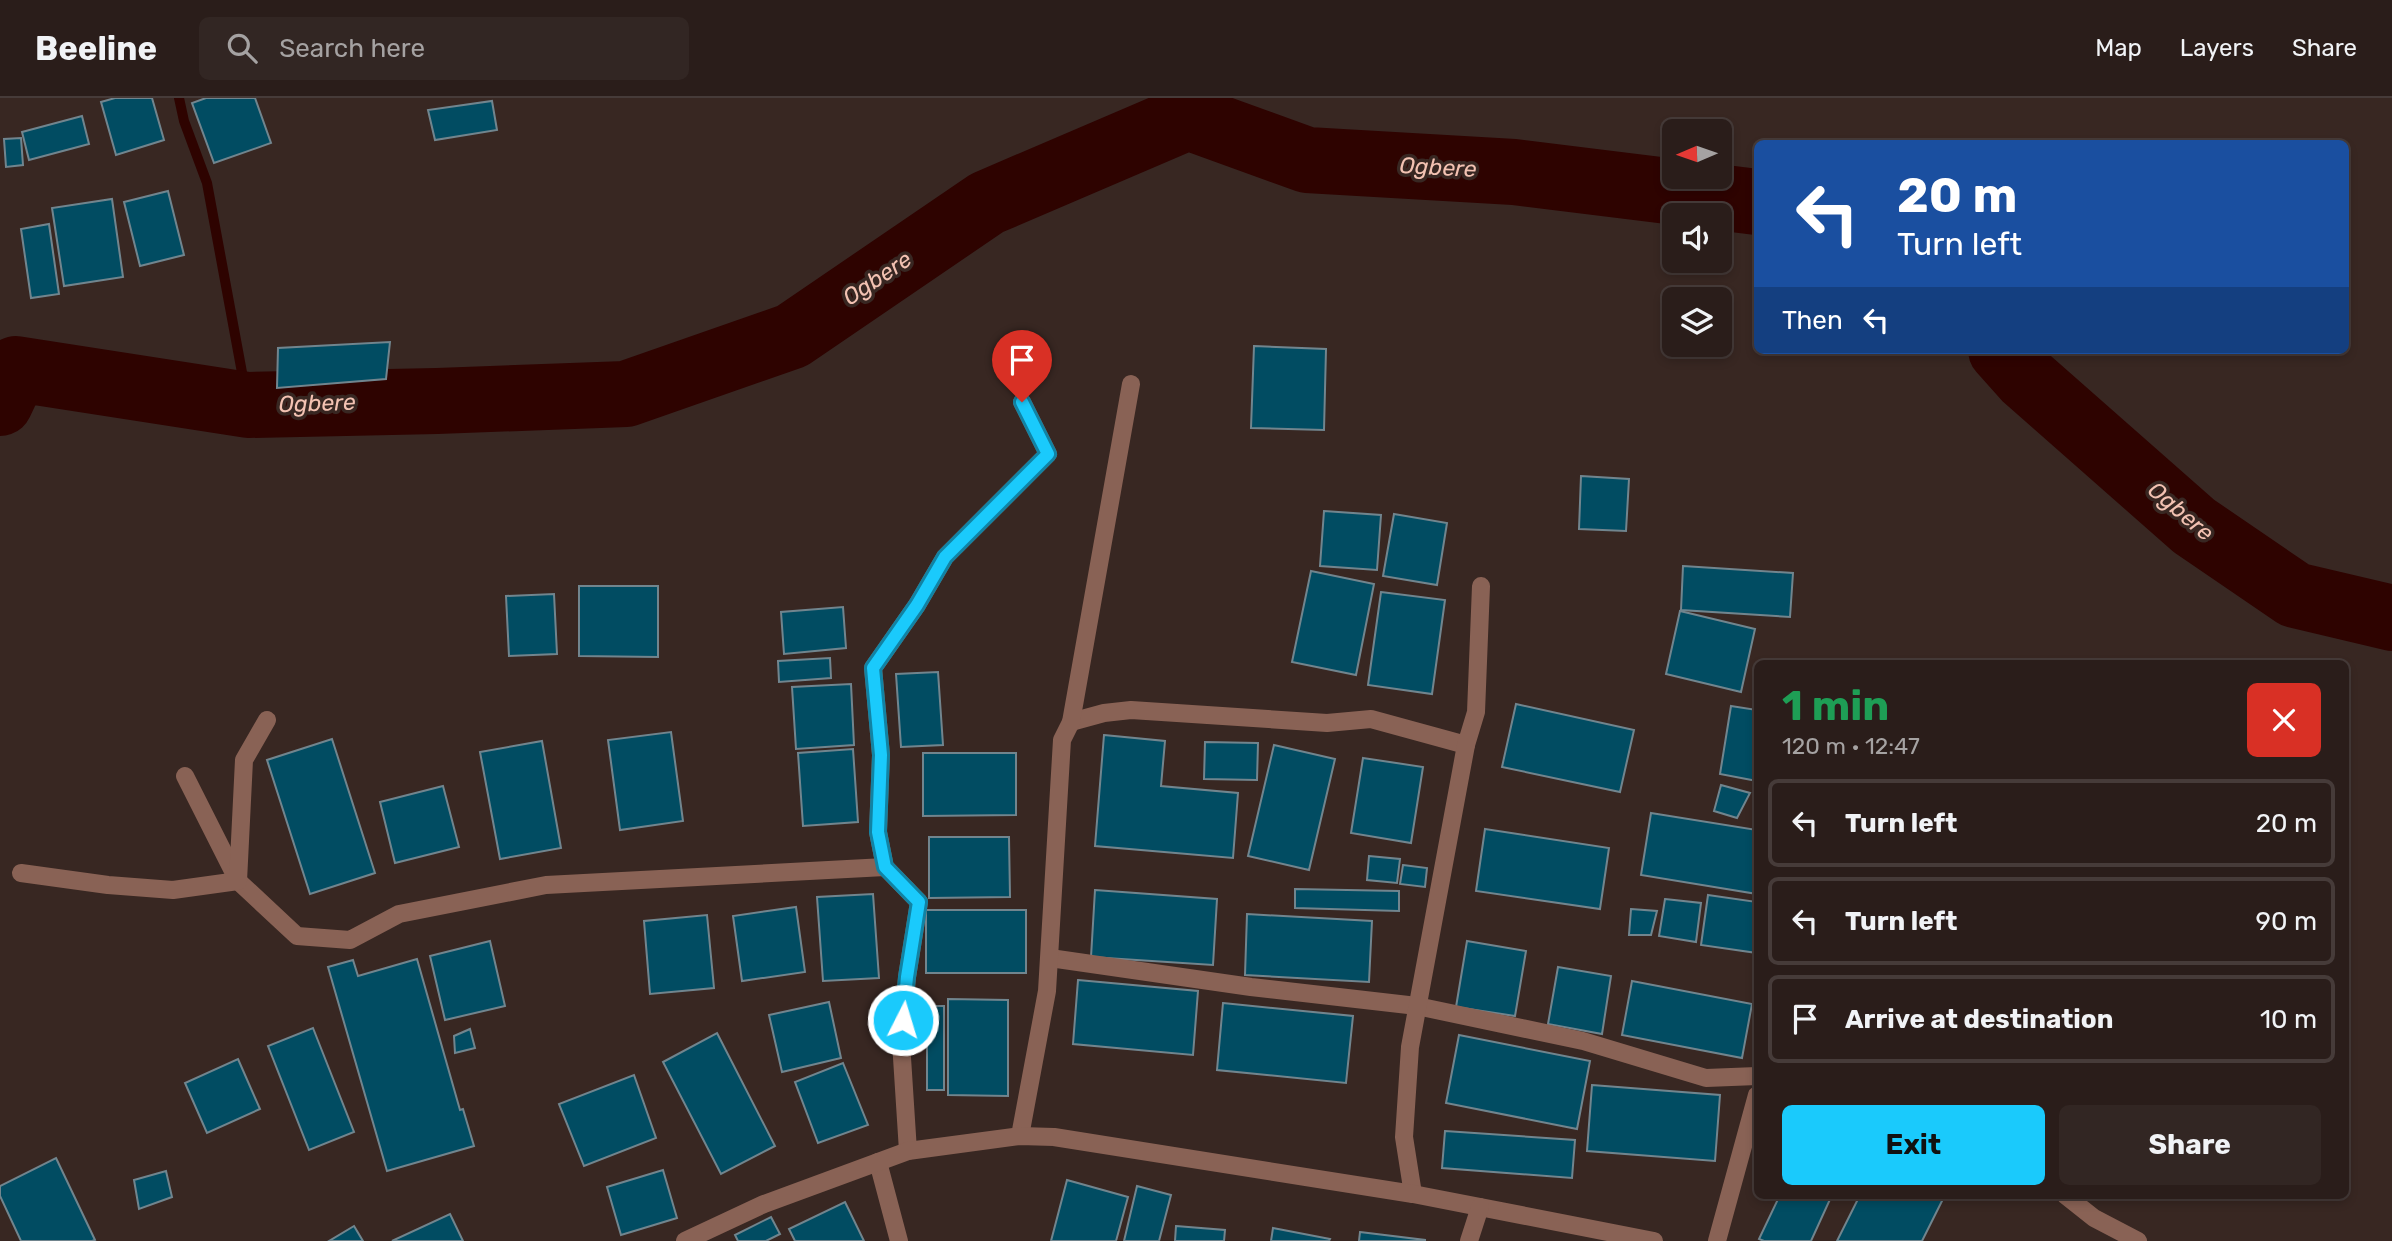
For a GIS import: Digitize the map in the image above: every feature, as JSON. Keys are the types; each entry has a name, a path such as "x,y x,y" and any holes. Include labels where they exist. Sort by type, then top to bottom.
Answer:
{"street":[{"path":"1020,1136 1047,991 1062,740 1071,722 1131,384"},
{"path":"908,1151 901,1042 907,977 919,902 885,867 878,832 881,755 873,668 917,605 945,557 1048,454 1022,402"},
{"path":"1413,1194 1404,1137 1410,1047 1466,746 1476,712 1481,586"},
{"path":"1071,722 1104,713 1131,710 1327,723 1371,719 1466,746"},
{"path":"238,881 244,760 267,720"},
{"path":"186,776 238,881 297,936 350,940 399,914 545,885 885,867"},
{"path":"20,873 108,885 173,890 238,881"},
{"path":"1050,958 1251,988 1417,1006 1583,1041 1706,1078 1754,1076"},
{"path":"1717,1241 1754,1106"},
{"path":"685,1241 764,1205 908,1151 1020,1136 1054,1136 1413,1194 1654,1241"},
{"path":"878,1162 899,1241"},
{"path":"2070,1199 2101,1222 2138,1241"},
{"path":"1469,1241 1480,1207"},
{"path":"2101,1222 2101,1241"}],"building":[{"path":"115,98 152,98 164,140 116,155 101,102"},
{"path":"206,98 255,98 271,143 214,163 192,103"},
{"path":"492,101 497,130 435,140 428,110"},
{"path":"82,116 89,144 29,160 22,132"},
{"path":"21,138 23,165 6,167 4,139"},
{"path":"168,191 184,255 140,266 124,202"},
{"path":"112,199 123,277 64,286 52,208"},
{"path":"49,224 59,294 31,298 21,229"},
{"path":"390,342 386,379 277,388 278,348"},
{"path":"1254,346 1326,349 1324,430 1251,428"},
{"path":"1581,476 1629,479 1626,531 1579,529"},
{"path":"1324,511 1381,515 1377,570 1320,566"},
{"path":"1394,514 1447,523 1437,585 1383,576"},
{"path":"1683,566 1793,573 1790,617 1681,610"},
{"path":"1311,571 1374,584 1356,675 1292,662"},
{"path":"579,586 658,586 658,657 579,656"},
{"path":"1381,592 1445,600 1432,694 1368,685"},
{"path":"554,594 557,654 509,656 506,596"},
{"path":"843,607 846,648 784,654 781,612"},
{"path":"1680,611 1755,629 1741,692 1666,674"},
{"path":"830,658 831,678 779,682 778,661"},
{"path":"938,672 943,745 901,747 896,674"},
{"path":"851,684 854,745 796,749 792,687"},
{"path":"1516,704 1634,730 1620,792 1502,767"},
{"path":"1731,706 1754,710 1754,780 1720,774"},
{"path":"671,732 683,821 620,830 608,740"},
{"path":"1104,735 1165,741 1161,786 1238,793 1233,858 1095,846"},
{"path":"332,739 375,873 310,894 267,760"},
{"path":"542,741 561,848 500,859 480,752"},
{"path":"1205,742 1258,743 1257,780 1204,779"},
{"path":"1274,745 1335,759 1309,870 1248,856"},
{"path":"853,749 858,822 803,826 798,753"},
{"path":"923,753 1016,753 1016,815 923,816"},
{"path":"1363,758 1423,767 1411,843 1351,833"},
{"path":"1721,785 1750,793 1737,818 1714,811"},
{"path":"443,786 459,847 395,863 380,802"},
{"path":"1651,813 1754,830 1754,894 1641,875"},
{"path":"1485,829 1609,848 1600,909 1476,891"},
{"path":"929,837 1009,837 1010,897 929,898"},
{"path":"1369,856 1400,859 1397,883 1367,880"},
{"path":"1403,865 1427,868 1425,887 1400,884"},
{"path":"1295,889 1399,891 1399,911 1295,908"},
{"path":"1095,890 1217,899 1213,965 1091,957"},
{"path":"873,894 879,978 823,981 817,897"},
{"path":"1708,895 1754,902 1754,953 1701,945"},
{"path":"1665,899 1701,903 1696,942 1659,936"},
{"path":"796,907 805,972 742,981 733,916"},
{"path":"1631,909 1657,911 1651,935 1629,935"},
{"path":"926,910 1026,910 1026,973 926,973"},
{"path":"1247,914 1372,921 1369,982 1245,975"},
{"path":"707,915 714,988 650,994 644,921"},
{"path":"490,941 505,1006 445,1020 430,956"},
{"path":"1467,941 1526,951 1515,1016 1456,1007"},
{"path":"417,959 460,1110 463,1109 474,1146 387,1171 328,967 353,960 358,976"},
{"path":"1558,967 1611,976 1602,1034 1548,1024"},
{"path":"1078,980 1198,991 1193,1055 1073,1044"},
{"path":"1632,981 1752,1004 1742,1058 1622,1035"},
{"path":"948,999 1008,1000 1008,1096 948,1095"},
{"path":"829,1002 841,1058 782,1072 769,1015"},
{"path":"1223,1003 1353,1016 1346,1083 1217,1070"},
{"path":"927,1006 944,1006 944,1090 927,1090"},
{"path":"313,1028 354,1132 309,1150 268,1046"},
{"path":"470,1029 475,1048 455,1053 454,1036"},
{"path":"717,1033 775,1146 721,1174 663,1062"},
{"path":"1459,1035 1590,1061 1577,1129 1446,1103"},
{"path":"238,1059 260,1109 207,1133 185,1083"},
{"path":"843,1063 868,1125 818,1143 795,1082"},
{"path":"634,1075 656,1138 584,1166 559,1104"},
{"path":"1592,1085 1720,1095 1715,1161 1587,1151"},
{"path":"1445,1131 1575,1140 1572,1178 1442,1168"},
{"path":"56,1158 95,1240 21,1241 0,1196 0,1186"},
{"path":"663,1170 677,1218 621,1235 607,1187"},
{"path":"166,1171 172,1197 139,1209 134,1180"},
{"path":"1067,1180 1128,1197 1116,1241 1051,1241"},
{"path":"1137,1186 1171,1195 1159,1241 1124,1241"},
{"path":"1778,1199 1830,1199 1811,1241 1759,1239"},
{"path":"1858,1199 1943,1199 1922,1241 1837,1241"},
{"path":"845,1202 864,1241 795,1241 789,1229"},
{"path":"450,1214 463,1241 392,1241"},
{"path":"771,1217 780,1234 766,1241 738,1241 735,1235"},
{"path":"354,1226 363,1241 329,1241"},
{"path":"1176,1226 1225,1230 1224,1241 1175,1241"},
{"path":"1273,1228 1330,1239 1271,1241"},
{"path":"1360,1232 1425,1240 1425,1241 1359,1241"}],"waterway":[{"path":"179,98 184,121 207,183 248,405"},
{"name":"Ogbere","path":"0,403 16,369 248,405 626,394 792,336 987,203 1188,117 1307,160 1514,172 1754,202"},
{"name":"Ogbere","path":"2005,354 2026,378 2194,526 2295,595 2392,618"}],"route":[{"path":"903,1020 919,902 885,867 878,832 881,755 873,668 917,605 945,557 1048,454 1022,402"}]}
